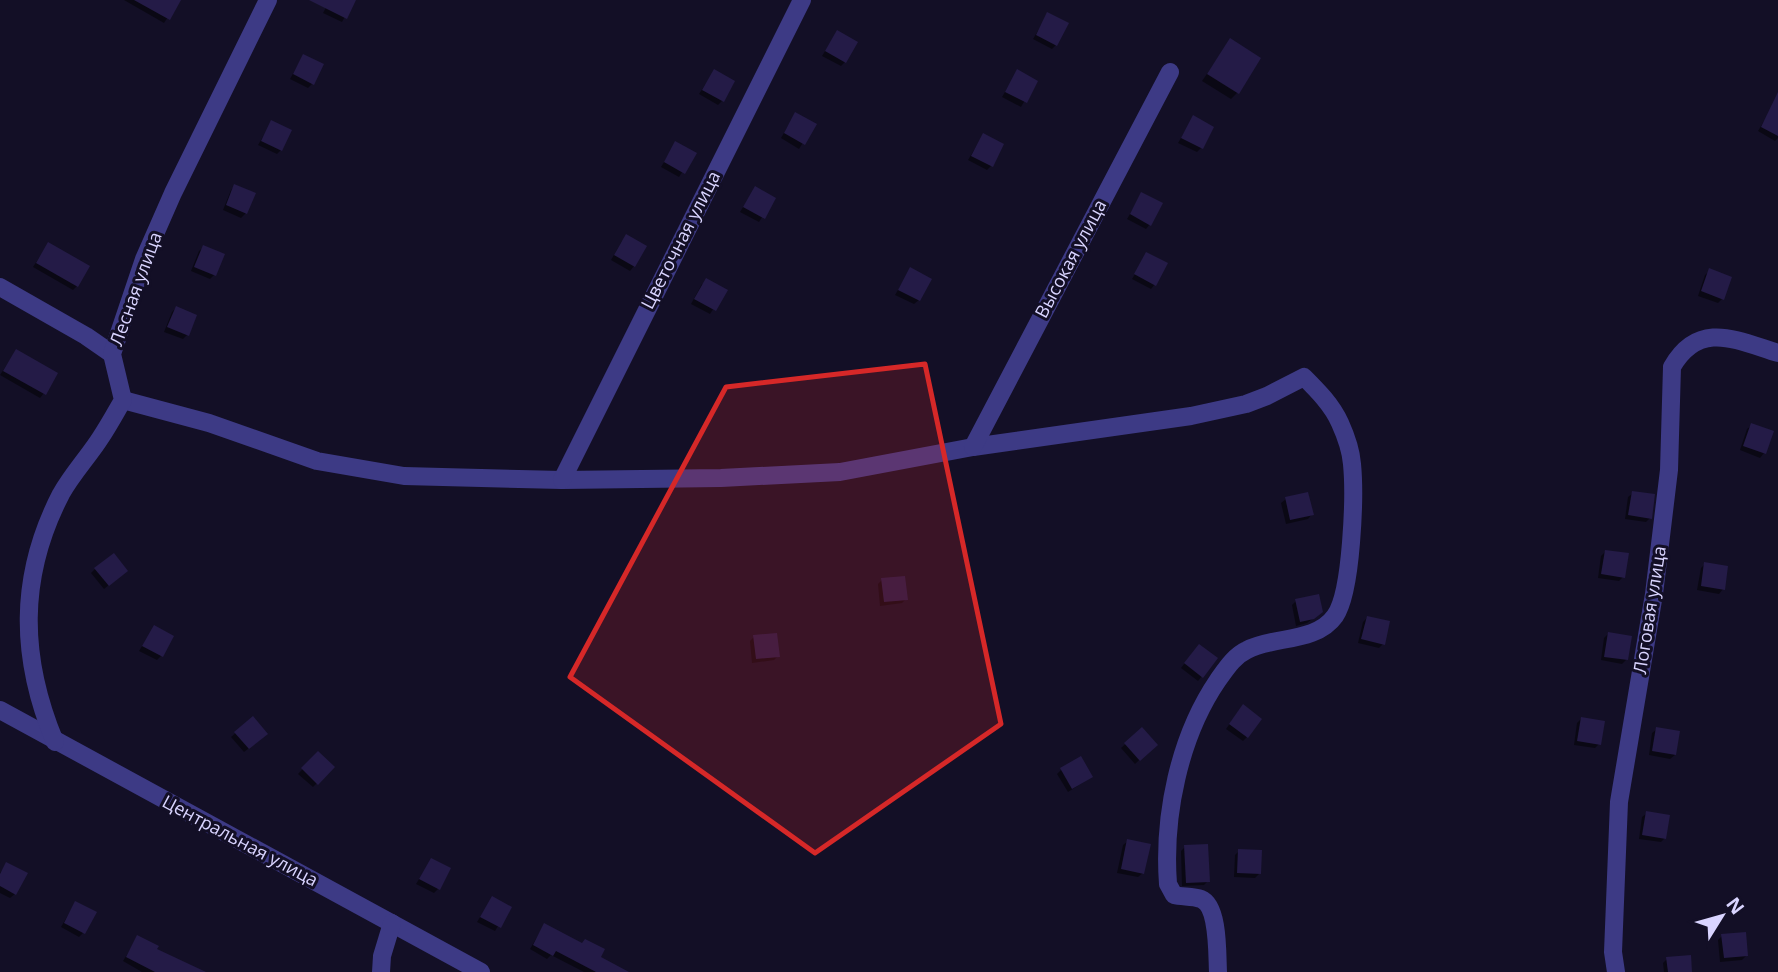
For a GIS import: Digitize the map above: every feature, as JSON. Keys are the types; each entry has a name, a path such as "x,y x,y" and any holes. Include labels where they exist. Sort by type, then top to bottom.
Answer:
{"street":[{"name":"Лесная улица","path":"123,400 112,354 144,259 173,192 268,0"},
{"name":"Цветочная улица","path":"562,480 802,0"},
{"name":"Высокая улица","path":"973,447 1170,72"},
{"path":"0,287 86,335 112,354"},
{"name":"Логовая улица","path":"1616,972 1613,953 1619,802 1656,580 1669,470 1672,367 1678,356 1688,347 1708,337 1732,339 1778,353"},
{"path":"55,742 33,674 27,631 30,592 40,546 58,501 123,400 209,423 317,461 362,470 404,475 562,480 721,478 840,471 973,447 1229,409 1267,396 1304,377 1323,396 1340,423 1352,461 1347,570 1340,605 1329,623 1289,639 1250,648 1234,660 1209,693 1185,751 1171,809 1168,884 1174,895 1200,899 1211,908 1218,972"},
{"name":"Центральная улица","path":"0,710 481,972"},
{"path":"381,972 382,956 392,923"}],"highlighted area":[{"path":"925,364 1001,724 815,853 570,677 726,387"}],"building":[{"path":"134,0 181,0 170,20"},
{"path":"309,0 356,0 347,19"},
{"path":"1047,12 1069,23 1057,46 1036,35"},
{"path":"837,30 858,42 846,63 825,51"},
{"path":"1230,38 1261,58 1239,94 1207,74"},
{"path":"303,54 324,64 314,85 293,74"},
{"path":"714,69 735,81 724,102 702,90"},
{"path":"1017,69 1038,81 1027,103 1005,92"},
{"path":"1778,92 1778,136 1761,127"},
{"path":"795,112 817,124 805,145 784,133"},
{"path":"1193,115 1214,127 1203,149 1181,138"},
{"path":"271,120 292,130 282,151 261,141"},
{"path":"983,133 1004,144 993,167 971,156"},
{"path":"675,141 697,153 685,174 664,162"},
{"path":"234,184 256,193 247,214 226,205"},
{"path":"755,186 776,198 765,219 743,207"},
{"path":"1141,192 1163,203 1151,226 1130,214"},
{"path":"626,234 647,246 635,267 614,255"},
{"path":"48,242 90,266 78,287 36,263"},
{"path":"203,245 225,254 216,276 194,267"},
{"path":"1146,252 1168,263 1156,286 1134,274"},
{"path":"910,267 932,279 920,301 898,290"},
{"path":"1709,268 1732,277 1724,300 1701,291"},
{"path":"706,278 728,290 716,311 694,299"},
{"path":"176,306 197,315 189,336 167,327"},
{"path":"16,349 58,373 46,395 3,371"},
{"path":"1751,423 1774,431 1766,454 1743,446"},
{"path":"1632,491 1655,494 1652,519 1628,515"},
{"path":"1308,492 1314,515 1290,520 1285,497"},
{"path":"1605,550 1629,553 1625,578 1601,574"},
{"path":"114,553 128,571 109,586 94,568"},
{"path":"1704,562 1728,566 1725,590 1701,586"},
{"path":"905,576 908,600 884,602 881,578"},
{"path":"1319,594 1323,612 1314,619 1300,622 1295,599"},
{"path":"1367,616 1390,621 1385,645 1361,639"},
{"path":"154,625 174,636 163,657 142,646"},
{"path":"1608,632 1632,636 1628,660 1604,657"},
{"path":"777,633 780,657 756,659 753,635"},
{"path":"1199,644 1218,658 1203,678 1184,663"},
{"path":"1243,704 1262,719 1248,738 1229,724"},
{"path":"253,716 268,734 249,749 234,732"},
{"path":"1581,717 1605,721 1601,745 1577,741"},
{"path":"1142,727 1158,745 1140,761 1124,743"},
{"path":"1656,727 1680,731 1676,755 1652,751"},
{"path":"318,751 335,767 318,785 301,768"},
{"path":"1081,756 1093,777 1072,789 1060,768"},
{"path":"1646,811 1670,815 1666,839 1642,835"},
{"path":"1127,839 1151,844 1144,874 1121,869"},
{"path":"1208,844 1210,882 1186,883 1184,845"},
{"path":"1238,849 1262,850 1261,874 1237,873"},
{"path":"431,858 451,868 440,890 419,879"},
{"path":"6,862 28,873 16,895 0,886 0,874"},
{"path":"492,896 512,907 501,928 480,917"},
{"path":"75,901 97,912 85,934 64,923"},
{"path":"544,923 582,943 585,939 605,949 601,957 629,972 596,972 556,951 553,956 533,945"},
{"path":"1746,932 1748,956 1724,958 1721,934"},
{"path":"137,935 159,946 157,949 206,972 155,972 126,957"},
{"path":"1691,955 1692,972 1668,972 1666,957"}]}
